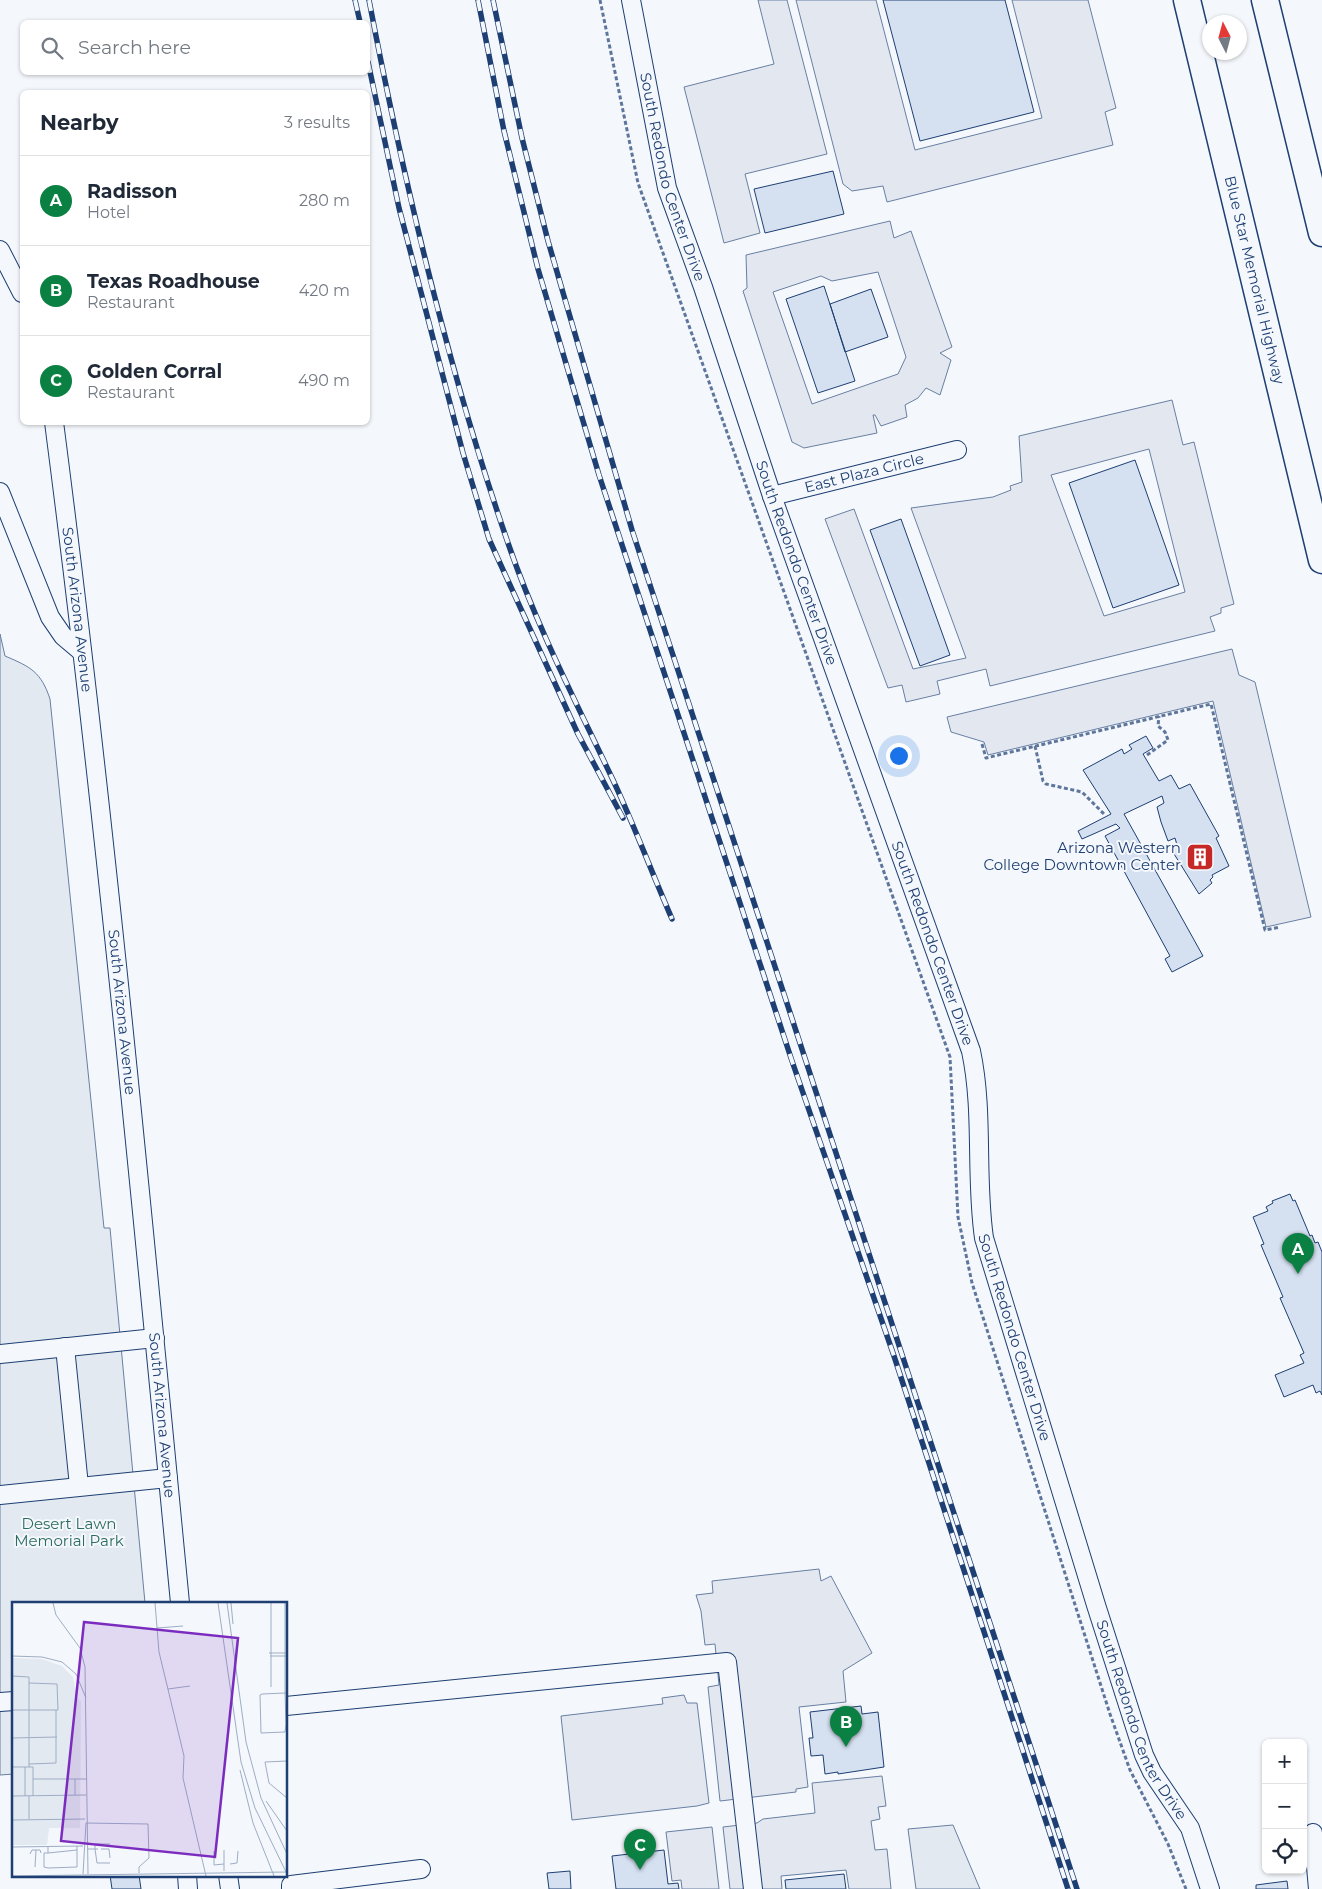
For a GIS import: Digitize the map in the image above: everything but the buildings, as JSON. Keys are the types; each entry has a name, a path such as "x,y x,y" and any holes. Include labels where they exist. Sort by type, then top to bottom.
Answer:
{"highway":[{"name":"Blue Star Memorial Highway","path":"1186,0 1322,560"},
{"path":"1265,0 1322,233"},
{"path":"1284,0 1290,36 1290,105"}],"street":[{"name":"South Redondo Center Drive","path":"630,0 663,174 703,287 772,496 971,1051 978,1093 980,1206 984,1238 1096,1605 1144,1755 1152,1772 1190,1828 1210,1889"},
{"path":"0,250 20,289"},
{"name":"South Arizona Avenue","path":"54,425 82,652 155,1338 180,1602"},
{"name":"East Plaza Circle","path":"772,496 956,450"},
{"path":"0,492 50,617 63,636 82,652"},
{"path":"0,1354 155,1338"},
{"path":"65,1347 78,1486"},
{"path":"0,1495 168,1478"},
{"path":"288,1706 726,1662 753,1889"},
{"path":"1313,1833 1319,1869 1318,1889"},
{"path":"291,1889 291,1885 421,1869"},
{"path":"187,1876 188,1889"},
{"path":"228,1876 230,1889"}],"path":[{"path":"600,0 638,183 950,1057 958,1217 972,1283 1110,1714 1130,1770 1168,1844 1186,1889"},
{"path":"982,744 986,758 1211,704 1265,930 1280,926"},
{"path":"1147,755 1168,740 1165,732 1158,726 1159,716"},
{"path":"1035,746 1042,781 1046,784 1082,792 1105,815"}],"green space":[{"name":"Desert Lawn Memorial Park","path":"0,634 5,656 28,667 39,676 50,699 104,1228 110,1228 145,1602 12,1602 12,1774 0,1775"},
{"path":"953,1825 980,1889 916,1889 908,1829"}],"shaded area":[{"path":"758,0 787,0 827,154 745,174 760,233 724,243 684,87 774,64"},
{"path":"796,0 876,0 915,150 1042,118 1012,0 1088,0 1116,108 1105,112 1113,145 887,202 883,186 852,191 843,184"},
{"path":"890,221 894,238 911,231 952,347 940,353 951,360 940,395 926,388 918,398 905,405 907,417 881,426 875,415 873,415 877,433 804,448 792,442 743,291 747,288 746,255","holes":["878,272 906,357 898,374 812,404 773,292 821,276 832,281"]},
{"path":"1172,400 1183,445 1194,442 1234,604 1221,608 1221,613 1210,617 1215,631 990,686 986,669 937,681 940,694 906,702 902,685 888,688 825,519 854,509 913,669 966,658 911,508 993,497 1011,490 1010,486 1022,482 1019,436","holes":["1149,449 1185,592 1104,616 1051,475"]},
{"path":"1232,649 1239,675 1255,682 1311,917 1266,927 1213,701 988,755 984,742 951,732 947,717"},
{"path":"819,1569 821,1581 831,1576 872,1653 843,1671 846,1702 799,1707 808,1787 796,1789 796,1792 720,1801 708,1687 719,1685 715,1644 705,1645 701,1611 696,1595 713,1593 712,1581"},
{"path":"684,1695 687,1703 697,1703 709,1803 572,1820 561,1716 663,1704 662,1698"},
{"path":"882,1776 886,1806 878,1807 880,1819 871,1821 875,1850 887,1849 891,1889 849,1889 846,1870 781,1876 782,1889 730,1889 723,1827 757,1823 763,1819 815,1813 812,1783"},
{"path":"712,1827 719,1889 682,1889 681,1880 672,1881 666,1832"}],"railway":[{"path":"355,0 360,20"},
{"path":"369,0 412,206 446,342 486,477 531,604 621,797 672,919"},
{"path":"478,0 504,131 538,269 599,475 792,1061 894,1356 1068,1889"},
{"path":"493,0 522,138 548,241 632,530 1077,1889"},
{"path":"370,71 399,208 463,453 489,539 578,734 623,818"}],"place":[{"name":"Arizona Western College Downtown Center","path":"1200,857"},
{"name":"Radisson","path":"1298,1274"},
{"name":"Texas Roadhouse","path":"846,1747"},
{"name":"Golden Corral","path":"640,1870"}]}
